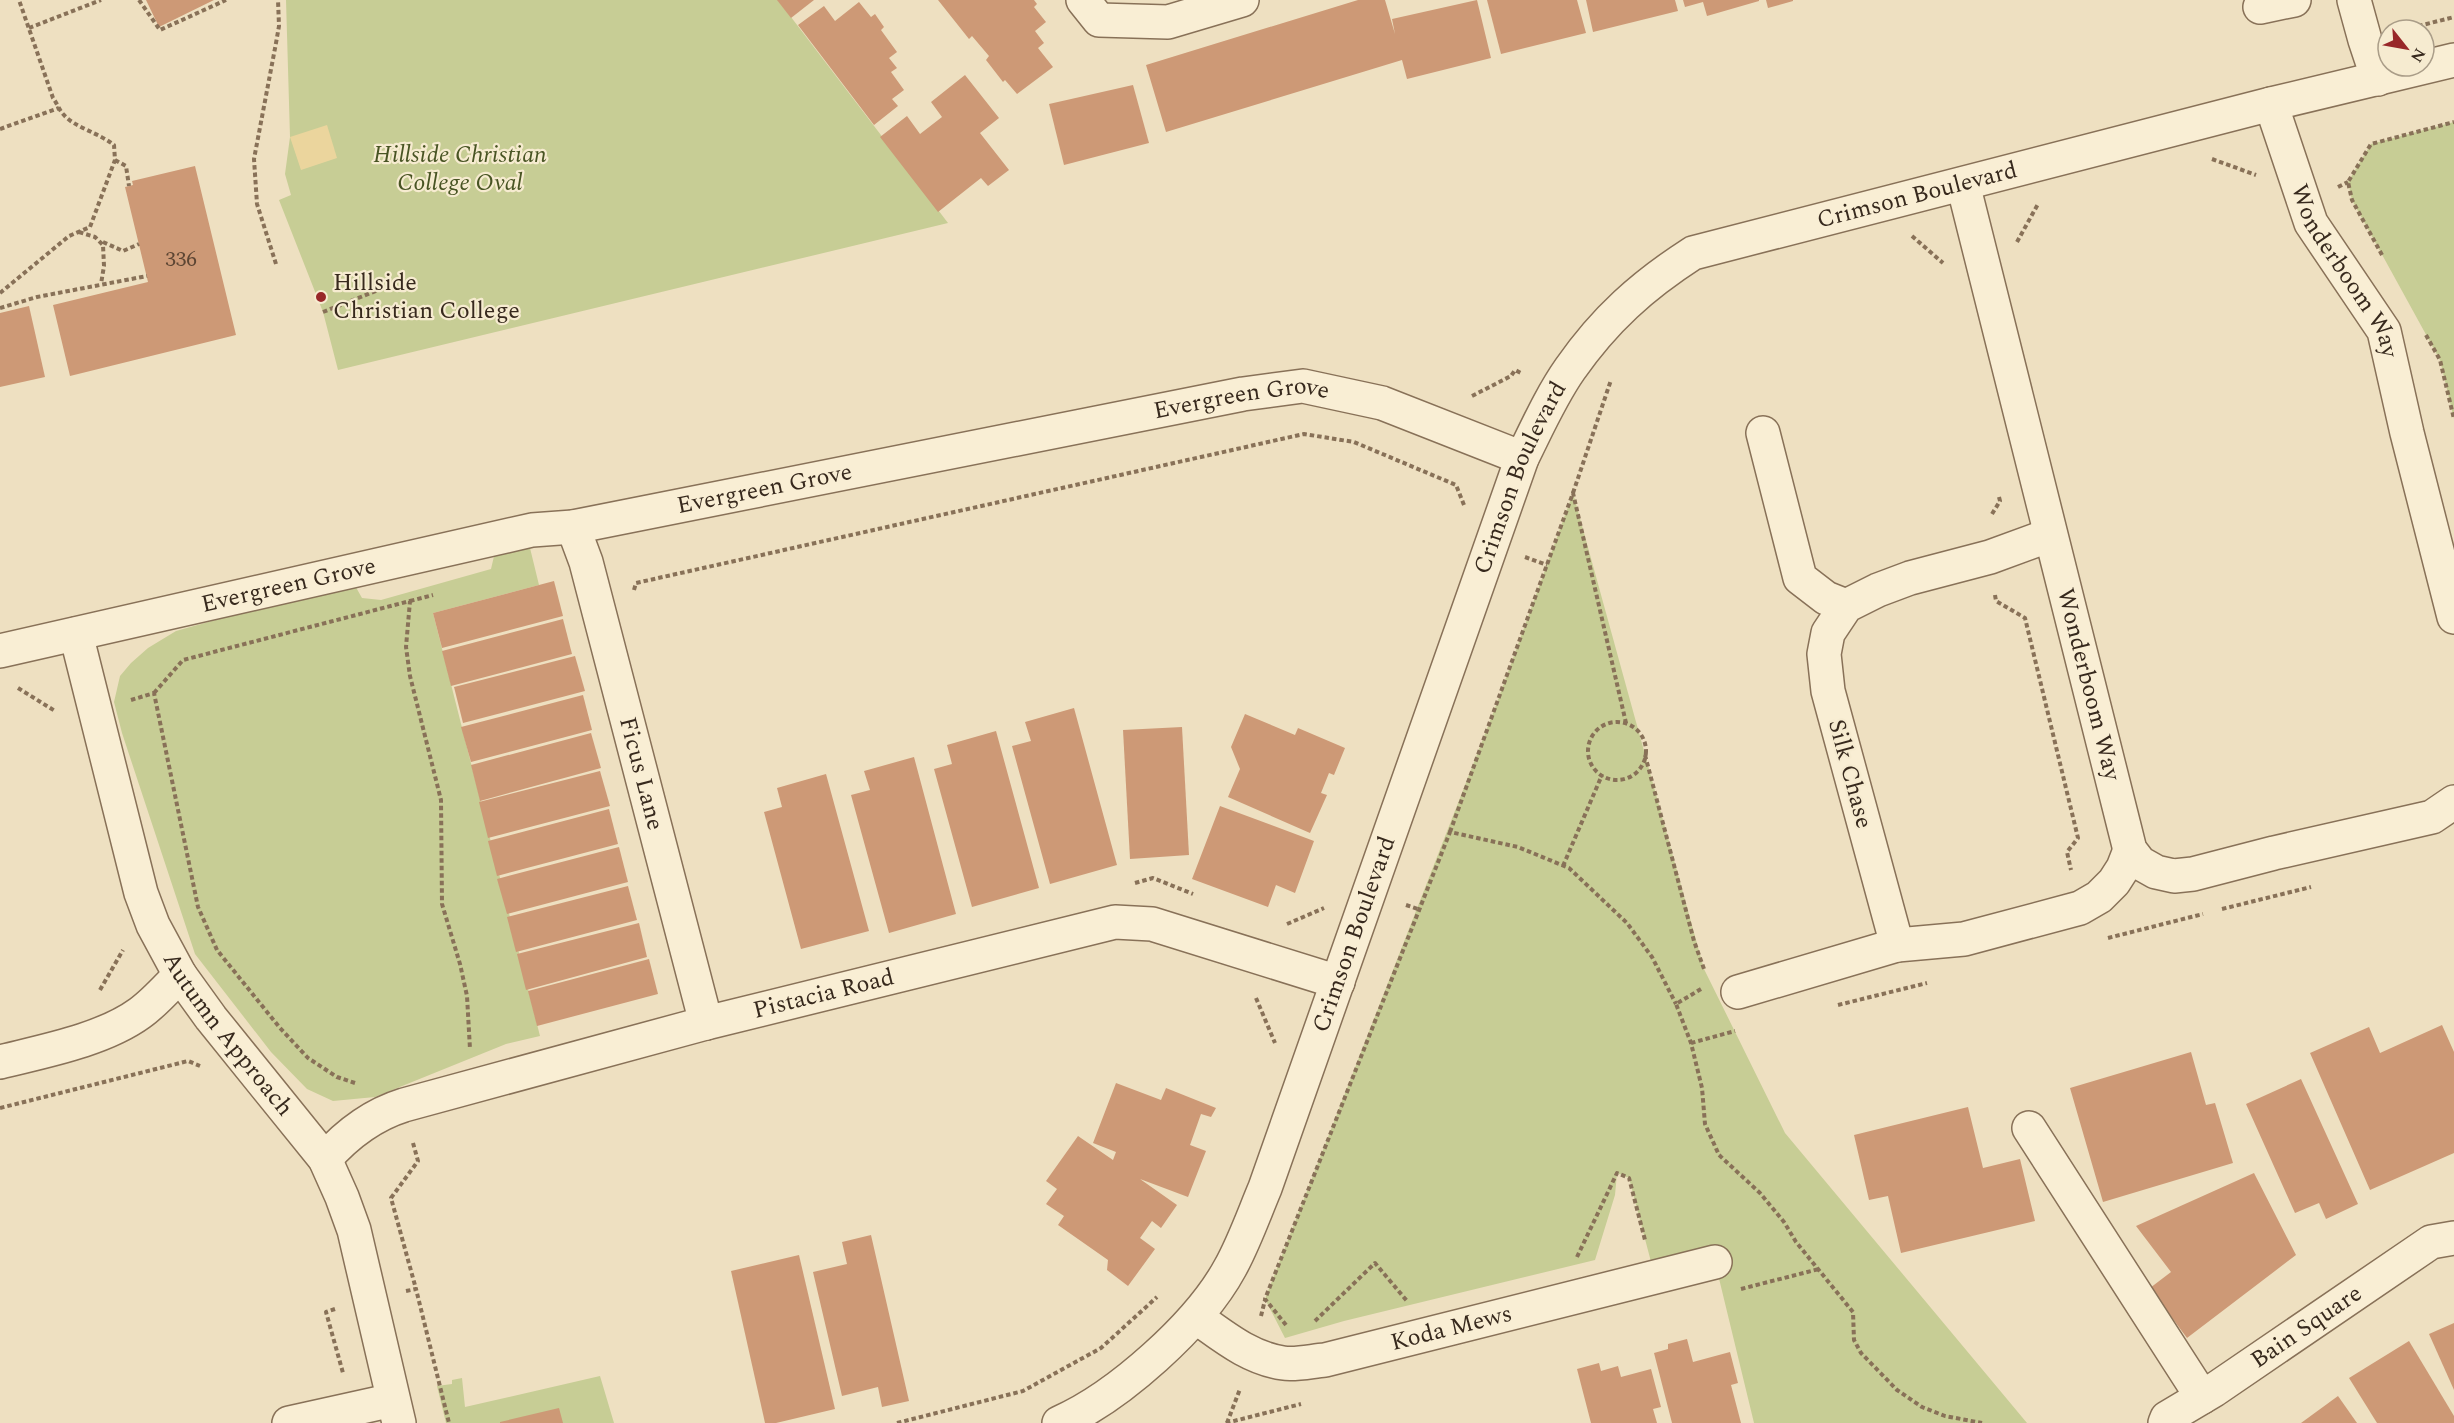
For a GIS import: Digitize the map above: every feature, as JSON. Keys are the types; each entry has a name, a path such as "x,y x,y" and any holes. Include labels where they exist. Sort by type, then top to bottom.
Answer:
{"street":[{"path":"1083,0 1099,20 1168,22 1242,0"},
{"path":"2260,7 2294,0"},
{"path":"2355,0 2378,79"},
{"name":"Crimson Boulevard","path":"1059,1423 1110,1394 1196,1317 1230,1268 1265,1188 1522,458 1570,369 1619,309 1653,279 1693,252 2271,104 2454,60"},
{"name":"Wonderboom Way","path":"2271,104 2311,223 2384,331 2407,433 2454,617"},
{"name":"Wonderboom Way","path":"1963,184 2130,850"},
{"name":"Evergreen Grove","path":"0,651 532,530 573,527 1243,394 1303,386 1382,403 1522,458"},
{"path":"1763,433 1800,578 1826,598 1846,606"},
{"name":"Ficus Lane","path":"573,527 586,562 706,1023"},
{"name":"Silk Chase","path":"1897,945 1827,691 1824,654 1828,633 1846,606 1878,590 1990,557 2050,535"},
{"name":"Autumn Approach","path":"76,634 141,893 153,925 180,975 240,1055 324,1159 354,1230 396,1412"},
{"path":"2130,850 2140,863 2156,872 2174,876 2193,874 2432,817 2454,802"},
{"path":"1738,992 1897,945 1964,939 2080,908 2099,897 2114,882 2130,850"},
{"name":"Pistacia Road","path":"324,1159 350,1133 371,1119 398,1107 706,1023 1115,922 1152,924 1338,982"},
{"path":"0,1062 57,1047 124,1023 141,1013 180,975"},
{"path":"2029,1128 2202,1396"},
{"name":"Bain Square","path":"2165,1423 2167,1418 2431,1242 2454,1238"},
{"name":"Koda Mews","path":"1196,1317 1231,1342 1253,1354 1285,1364 1325,1360 1715,1262"},
{"path":"289,1423 396,1412"}],"path":[{"path":"0,293 69,236 90,227 115,159 114,145 103,136 70,121 59,108 53,98 19,0"},
{"path":"28,28 101,0"},
{"path":"139,0 160,30 226,0"},
{"path":"276,264 257,204 254,159 279,26 278,0"},
{"path":"2436,22 2454,17"},
{"path":"0,129 59,108"},
{"path":"2385,260 2352,200 2348,182 2371,144 2454,122"},
{"path":"115,159 126,166 129,186"},
{"path":"1906,230 1950,269"},
{"path":"79,232 123,251 139,244"},
{"path":"95,237 103,244 104,266 101,284"},
{"path":"0,308 101,284 147,276"},
{"path":"323,312 401,281"},
{"path":"2424,330 2440,360 2454,419"},
{"path":"1424,472 1454,400 1461,402 1511,376 1515,370 1601,410"},
{"path":"1288,1328 1265,1299 1450,831 1573,493 1612,377"},
{"path":"600,615 626,610 636,583 1304,434 1354,442 1456,485 1478,541 1547,565"},
{"path":"1573,493 1626,723"},
{"path":"1990,557 1996,601 2025,618 2078,838 2067,852 2072,872"},
{"path":"154,693 183,660 410,601 406,647 410,676 441,800 441,904 460,964 467,996 470,1052"},
{"path":"10,683 56,712"},
{"path":"1645,755 1640,769 1623,779 1612,779 1595,770 1590,762 1589,742 1600,727 1609,723 1626,723 1640,734 1645,742 1645,755 1694,941 1707,978"},
{"path":"1563,866 1602,775"},
{"path":"1450,831 1518,847 1569,868 1627,923 1652,957 1676,1005 1702,1088 1705,1124 1719,1155 1760,1193 1853,1312 1854,1340 1861,1353 1898,1390 1922,1407 1945,1416 1982,1423"},
{"path":"2060,875 2082,869"},
{"path":"1279,1052 1251,986 1279,928 1328,906"},
{"path":"1704,969 1715,966"},
{"path":"1676,1005 1701,990 1704,984"},
{"path":"0,1108 188,1061 225,1077 240,1055"},
{"path":"1576,1259 1617,1173 1629,1178 1655,1277"},
{"path":"1315,1322 1375,1263 1434,1333"},
{"path":"897,1423 1023,1391 1101,1348 1161,1294"},
{"path":"1395,1303 1418,1297"},
{"path":"1306,1324 1326,1319"}],"green space":[{"name":"Hillside Christian College Oval","path":"286,0 778,0 948,223 338,370 323,312 279,200 291,195 285,174 290,137"},
{"path":"2454,122 2454,419 2440,360 2352,200 2348,182 2371,144"},
{"path":"1573,493 1704,969 1785,1133 2027,1423 1754,1423 1715,1262 1655,1277 1629,1178 1617,1173 1615,1195 1595,1260 1344,1321 1285,1338 1265,1299 1495,708"},
{"path":"530,548 539,585 433,613 540,1036 506,1044 375,1097 333,1101 307,1089 271,1052 195,954 122,733 114,702 120,676 148,648 176,631 353,582 362,598 381,600 491,569 495,552"},
{"path":"600,1376 614,1423 446,1423 437,1386 452,1384 452,1380 462,1378 465,1407"}],"sand":[{"path":"327,125 337,158 301,170 290,137"}],"building":[{"path":"146,0 214,0 159,27"},
{"path":"777,0 814,0 791,18"},
{"path":"938,0 1034,0 1037,4 1034,7 1046,22 1035,31 1044,43 1038,48 1053,67 1017,94 1005,80 1003,82 986,60 989,56 972,36 969,39"},
{"path":"1358,0 1385,0 1395,34 1392,19 1477,0 1491,58 1407,79 1402,60 1166,132 1146,65"},
{"path":"1487,0 1577,0 1586,33 1501,54"},
{"path":"1586,0 1675,0 1678,11 1593,32"},
{"path":"1683,0 1759,1 1707,16 1703,2 1685,7"},
{"path":"1766,0 1793,0 1793,1 1768,8"},
{"path":"859,2 871,17 875,14 884,27 881,30 897,52 889,58 897,68 891,72 904,90 892,99 898,106 874,125 798,25 824,6 835,21"},
{"path":"965,75 999,118 980,133 1009,170 988,186 981,178 938,212 880,137 907,116 920,134 942,117 931,102"},
{"path":"1133,85 1149,143 1064,165 1049,104"},
{"path":"195,166 236,335 70,376 53,305 148,282 125,187 133,185 132,181"},
{"path":"29,306 45,377 0,387 0,313"},
{"path":"554,581 563,616 442,648 433,613"},
{"path":"563,619 572,654 451,686 442,651"},
{"path":"575,656 585,691 463,723 454,687"},
{"path":"583,695 592,730 471,762 461,727"},
{"path":"1074,708 1117,865 1050,884 1012,746 1031,741 1025,722"},
{"path":"1245,714 1295,735 1298,728 1345,748 1334,775 1329,773 1321,793 1327,795 1310,833 1228,797 1240,769 1231,747"},
{"path":"1182,727 1189,855 1130,859 1123,730"},
{"path":"996,731 1039,888 972,907 934,769 952,764 947,745"},
{"path":"591,733 601,768 480,801 471,765"},
{"path":"914,757 956,914 889,933 851,795 870,790 864,771"},
{"path":"600,771 610,806 488,838 479,802"},
{"path":"826,774 869,931 801,949 764,812 782,807 777,788"},
{"path":"1220,806 1314,841 1295,893 1276,885 1268,907 1192,879"},
{"path":"609,809 618,844 497,876 488,841"},
{"path":"619,847 628,882 507,914 497,879"},
{"path":"628,886 637,920 516,952 507,917"},
{"path":"639,923 647,957 526,990 517,954"},
{"path":"649,959 658,994 537,1026 528,991"},
{"path":"2442,1025 2454,1052 2454,1153 2370,1190 2310,1053 2369,1027 2380,1053"},
{"path":"2191,1052 2206,1105 2215,1103 2233,1163 2103,1202 2070,1088"},
{"path":"2301,1079 2358,1204 2326,1219 2319,1203 2295,1213 2246,1104"},
{"path":"1116,1083 1161,1100 1166,1088 1216,1108 1211,1117 1201,1114 1190,1145 1206,1151 1188,1197 1140,1179 1177,1205 1161,1228 1152,1221 1140,1238 1155,1249 1128,1286 1107,1270 1108,1260 1058,1225 1064,1216 1046,1204 1057,1189 1046,1181 1078,1136 1113,1160 1116,1152 1093,1143"},
{"path":"1968,1107 1983,1168 2020,1159 2035,1221 1901,1253 1888,1196 1869,1200 1854,1135"},
{"path":"2254,1173 2296,1255 2187,1338 2150,1288 2171,1272 2136,1226"},
{"path":"871,1235 909,1401 882,1407 878,1387 842,1396 813,1272 847,1264 842,1242"},
{"path":"799,1255 835,1409 776,1423 765,1423 731,1271"},
{"path":"2454,1323 2454,1390 2429,1334"},
{"path":"1687,1339 1693,1362 1730,1352 1738,1383 1731,1385 1741,1423 1672,1423 1654,1353 1668,1349 1668,1344"},
{"path":"2409,1341 2454,1416 2454,1423 2377,1423 2349,1378"},
{"path":"1599,1363 1601,1371 1618,1366 1621,1377 1651,1369 1661,1407 1653,1409 1657,1423 1591,1423 1577,1369"},
{"path":"2338,1396 2357,1423 2301,1423"},
{"path":"559,1408 563,1423 500,1423 500,1422"}],"place":[{"name":"Hillside Christian College","path":"321,297"}]}
